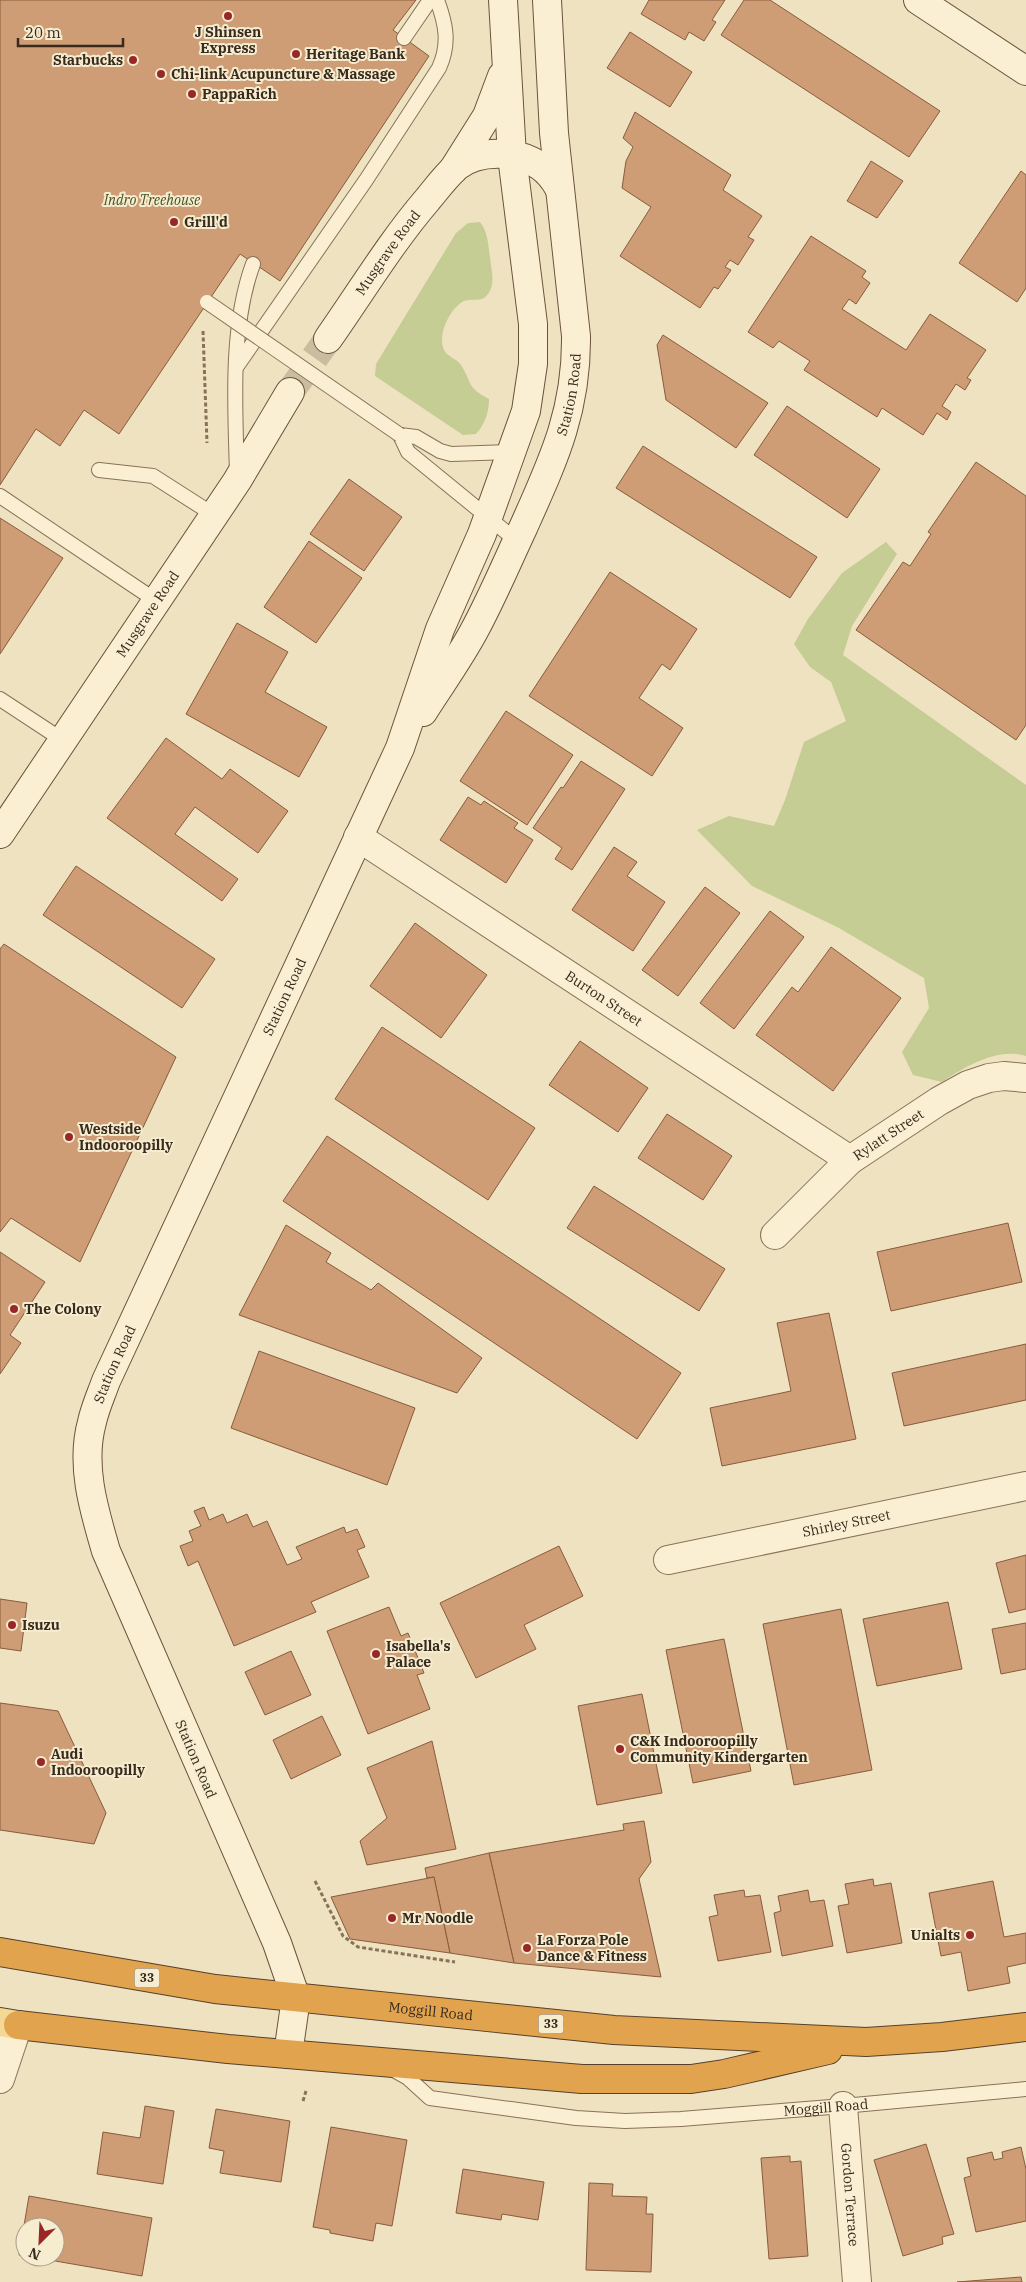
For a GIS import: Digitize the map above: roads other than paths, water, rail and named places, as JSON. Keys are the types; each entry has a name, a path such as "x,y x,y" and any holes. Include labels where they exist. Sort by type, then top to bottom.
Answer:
{"highway":[{"name":"Moggill Road","path":"0,1952 206,1988 614,2030 866,2042 942,2037 1026,2027"},
{"name":"Moggill Road","path":"9,2024 288,2054 582,2079 678,2080 724,2074 866,2042"}],"street":[{"name":"Station Road","path":"296,1998 270,1926 106,1552 90,1500 87,1453 91,1422 106,1381 400,748 440,629 489,516 526,412 533,364 530,300 512,156 503,0"},
{"name":"Station Road","path":"400,748 474,631 559,446 568,416 575,375 576,336 554,133 546,0"},
{"path":"550,44 557,16 564,0"},
{"path":"918,0 1026,71"},
{"name":"Musgrave Road","path":"328,339 412,218 452,171 487,116 502,78 505,58"},
{"name":"Musgrave Road","path":"452,171 465,161 480,156 495,154 512,156 540,166 555,180 559,188"},
{"name":"Musgrave Road","path":"0,834 237,481 290,392"},
{"name":"Burton Street","path":"358,837 850,1160"},
{"name":"Rylatt Street","path":"775,1235 850,1160 940,1101 968,1086 997,1077 1026,1078"},
{"name":"Shirley Street","path":"668,1560 1026,1486"},
{"path":"288,2054 296,1998"},
{"path":"0,2078 9,2024"},
{"name":"Gordon Terrace","path":"843,2106 857,2282"}],"lane":[{"path":"404,38 430,0"},
{"path":"237,366 366,180 440,68 445,52 446,34 444,20 437,0"},
{"path":"237,481 235,408 239,316 253,264"},
{"path":"207,302 400,435 416,437 435,448 451,454 512,452"},
{"path":"400,435 408,452 489,516 517,541"},
{"path":"99,470 153,476 214,515"},
{"path":"0,496 156,600"},
{"path":"0,699 64,741"},
{"name":"Moggill Road","path":"369,2060 391,2068 408,2078 430,2098 576,2118 653,2120 843,2106 1026,2089"}],"tunnel":[{"path":"290,392 328,339"}],"place":[{"name":"J Shinsen Express","path":"228,16"},
{"name":"Heritage Bank","path":"296,54"},
{"name":"Starbucks","path":"133,60"},
{"name":"Chi-link Acupuncture & Massage","path":"161,74"},
{"name":"PappaRich","path":"192,94"},
{"name":"Grill'd","path":"174,222"},
{"name":"Westside Indooroopilly","path":"69,1137"},
{"name":"The Colony","path":"14,1309"},
{"name":"Isuzu","path":"12,1625"},
{"name":"Isabella's Palace","path":"376,1654"},
{"name":"C&K Indooroopilly Community Kindergarten","path":"620,1749"},
{"name":"Audi Indooroopilly","path":"41,1762"},
{"name":"Mr Noodle","path":"392,1918"},
{"name":"Unialts","path":"970,1935"},
{"name":"La Forza Pole Dance & Fitness","path":"527,1948"}],"park label":[{"name":"Indro Treehouse","path":"152,200"}]}
